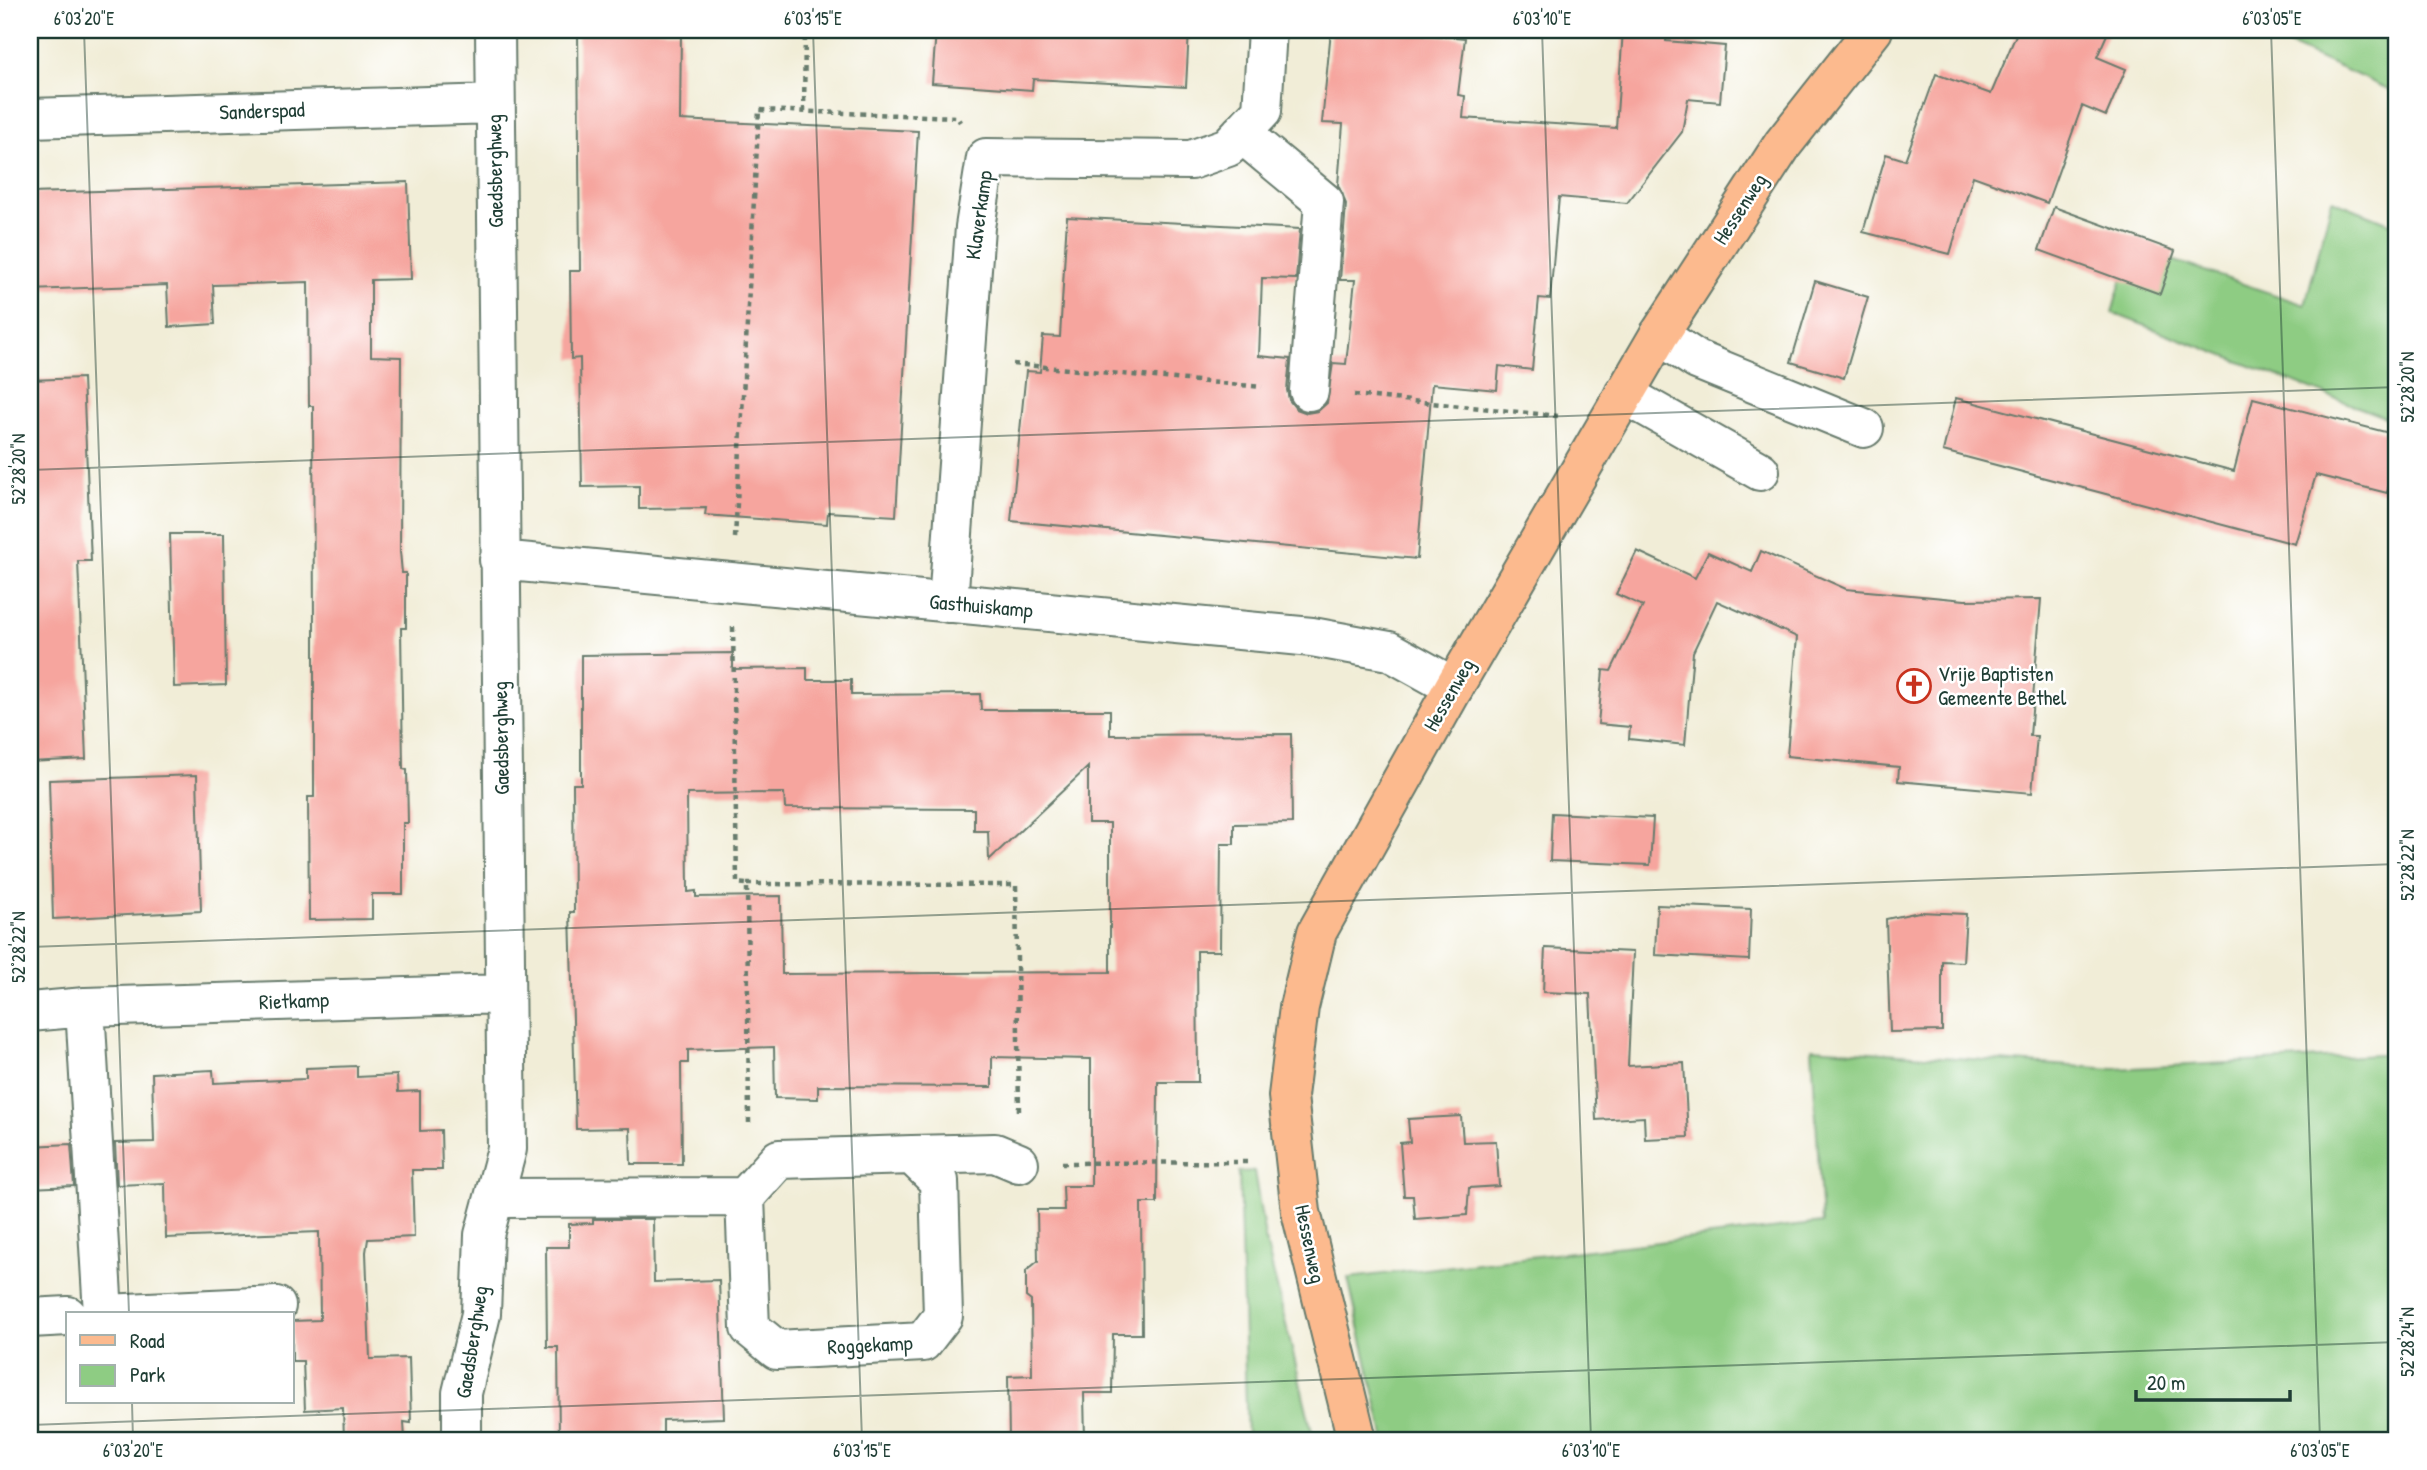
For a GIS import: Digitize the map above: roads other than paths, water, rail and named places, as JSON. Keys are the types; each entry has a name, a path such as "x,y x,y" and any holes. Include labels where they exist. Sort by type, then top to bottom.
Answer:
{"main road":[{"name":"Hessenweg","path":"1357,1440 1301,1212 1289,1096 1298,1007 1317,932 1454,687 1659,335 1783,144 1873,30"}],"street":[{"name":"Gaedsberghweg","path":"462,1440 462,1393 481,1314 484,1235 507,1149 503,994 495,30"},
{"name":"Klaverkamp","path":"948,603 975,227 989,158 1191,160 1228,147 1262,111 1267,30"},
{"name":"Sanderspad","path":"30,118 495,104"},
{"path":"1241,133 1324,202 1309,391"},
{"path":"1659,335 1698,360 1864,428"},
{"path":"1624,394 1760,471"},
{"name":"Gasthuiskamp","path":"499,561 1312,637 1389,651 1454,687"},
{"name":"Rietkamp","path":"30,1012 85,1007 503,994"},
{"path":"85,1007 104,1312"},
{"path":"495,1198 745,1196 779,1159 995,1153 1019,1163"},
{"name":"Roggekamp","path":"745,1196 750,1328 777,1350 923,1342 943,1316 939,1181 912,1155"},
{"path":"147,1312 276,1306"},
{"path":"30,1318 66,1316"}],"place":[{"name":"Vrije Baptisten Gemeente Bethel","path":"1914,686"}]}
